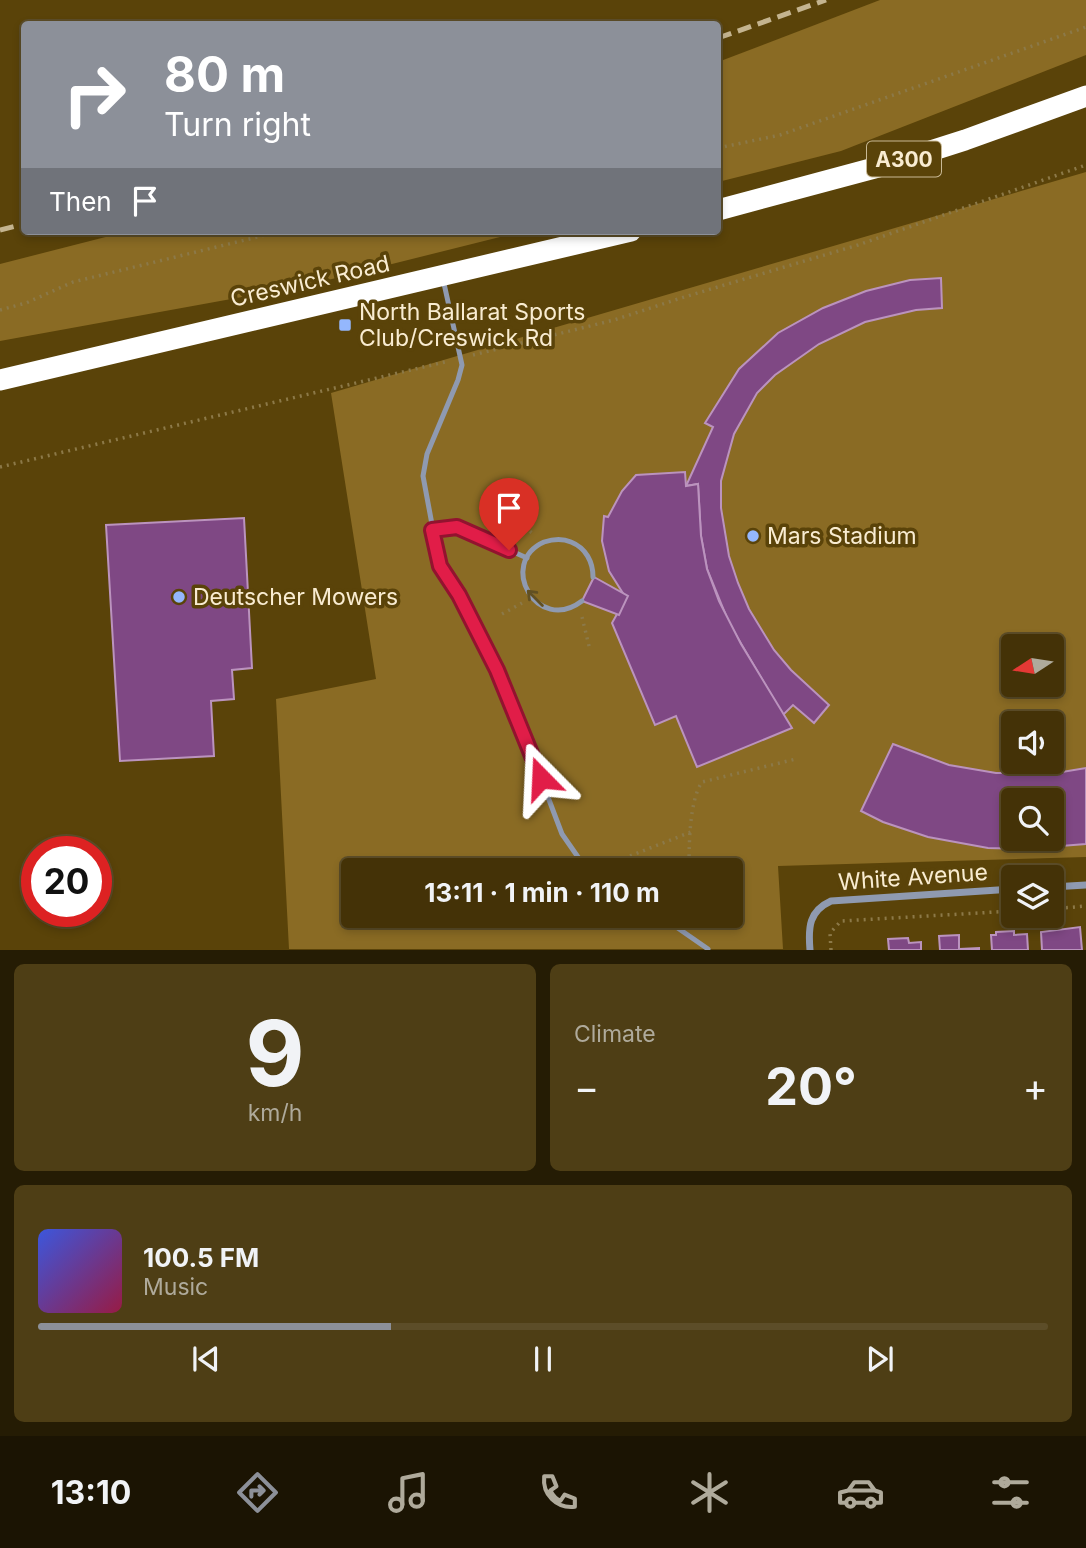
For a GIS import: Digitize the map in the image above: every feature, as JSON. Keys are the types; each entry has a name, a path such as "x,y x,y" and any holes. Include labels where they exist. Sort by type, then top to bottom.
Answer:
{"highway":[{"name":"A300","path":"721,209 893,163 1086,96"},
{"name":"Creswick Road","path":"0,380 614,235"}],"street":[{"path":"1064,886 1086,885"},
{"name":"White Avenue","path":"810,950 809,926 817,909 826,903 1001,890"}],"lane":[{"path":"442,276 462,358 458,380 439,420 424,465 424,488 440,566 459,595 513,705 562,834 579,858"},
{"path":"432,530 457,527 527,558"},
{"path":"582,601 570,607 553,609 542,606 531,597 523,577 527,558 537,546 545,542 564,540 580,547 590,560 593,577"},
{"path":"678,928 708,949"}],"path":[{"path":"721,147 780,135 1086,27"},
{"path":"0,467 614,320 858,245 1086,165"},
{"path":"0,310 26,303 73,282 266,235"},
{"path":"514,495 520,524 545,542"},
{"path":"502,614 531,597"},
{"path":"583,621 590,650"},
{"path":"690,858 697,793 702,782 796,759"},
{"path":"622,858 691,832"},
{"path":"1064,908 1086,906"},
{"path":"831,950 830,933 841,922 1001,912"}],"shaded area":[{"path":"880,0 1086,0 1086,55 841,151 721,181 721,61"},
{"name":"Mars Stadium","path":"1086,172 1086,857 778,866 783,949 289,949 276,699 376,679 331,393"},
{"path":"113,235 508,235 308,285 0,341 0,264"}],"building":[{"path":"941,278 942,308 916,310 865,322 819,344 775,375 757,393 734,434 721,481 721,508 729,556 738,583 749,609 774,650 791,670 829,705 814,723 793,705 783,715 729,623 707,569 701,536 698,484 686,486 713,427 705,423 739,369 778,333 823,308 866,291 910,280"},
{"path":"685,472 686,486 698,484 701,536 707,569 719,601 741,644 792,728 697,767 676,716 655,725 612,623 626,598 609,571 602,541 604,516 608,517 622,491 636,475"},
{"name":"Deutscher Mowers","path":"244,518 252,668 232,670 234,699 211,701 214,756 120,761 106,525"},
{"path":"594,577 628,596 619,615 582,601"},
{"path":"893,744 949,765 1001,774 1064,774 1064,772 1086,768 1086,844 1064,846 1064,788 1001,788 1001,848 928,837 883,822 861,811"},
{"path":"1080,927 1082,950 1042,950 1041,932"},
{"path":"1014,931 1014,935 1027,934 1028,950 992,950 991,935"},
{"path":"959,935 959,949 979,950 940,950 939,936"},
{"path":"908,938 909,943 921,942 921,950 889,950 888,939"}],"railway":[{"path":"721,37 826,0"},
{"path":"0,230 21,225"}],"place":[{"name":"North Ballarat Sports Club/Creswick Rd","path":"345,325"},
{"name":"Mars Stadium","path":"753,536"},
{"name":"Deutscher Mowers","path":"179,597"}],"route":[{"path":"509,550 457,527 432,530 440,566 459,595 497,670 541,778"}]}
